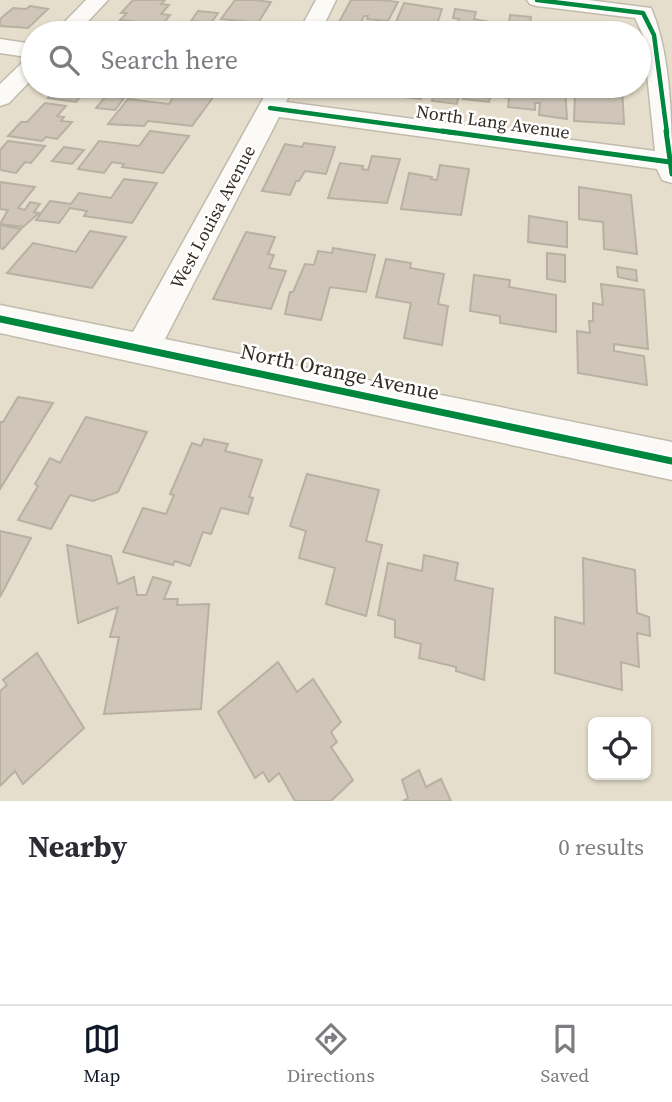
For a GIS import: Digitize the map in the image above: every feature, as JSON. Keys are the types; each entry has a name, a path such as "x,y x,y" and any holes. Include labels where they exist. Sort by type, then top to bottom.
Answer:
{"street":[{"path":"77,21 98,0"},
{"path":"315,21 326,0"},
{"path":"537,0 643,13 647,21"},
{"path":"651,29 654,35 671,168"},
{"path":"0,46 21,49"},
{"path":"0,98 21,77"},
{"name":"West Louisa Avenue","path":"143,347 275,98"},
{"name":"North Lang Avenue","path":"282,98 671,168"},
{"name":"North Orange Avenue","path":"0,319 143,347 672,461"}],"building":[{"path":"133,0 165,0 161,4 169,5 161,14 170,15 165,21 128,21 120,20 127,13 121,13"},
{"path":"235,0 271,2 259,21 221,19"},
{"path":"351,0 398,2 388,21 367,19 368,16 364,16 362,21 340,21"},
{"path":"404,3 442,9 438,21 396,21"},
{"path":"30,6 48,9 35,21 21,21 21,28 0,26 0,19 13,8 26,9"},
{"path":"455,9 476,12 474,19 484,21 458,21 453,18"},
{"path":"198,11 218,13 212,21 191,21"},
{"path":"510,15 531,17 530,21 509,21"},
{"path":"48,98 80,98 76,102"},
{"path":"104,98 124,98 115,110 96,108"},
{"path":"173,98 213,98 192,126 148,121 144,126 108,124 128,99 169,104"},
{"path":"433,98 458,98 457,104 432,101"},
{"path":"463,98 490,98 489,102"},
{"path":"509,98 566,98 567,119 539,115 540,103 535,103 535,110 508,107"},
{"path":"575,98 623,98 624,124 574,121"},
{"path":"45,103 66,106 57,116 64,117 61,121 72,122 57,139 46,137 42,141 8,136 21,122 27,122"},
{"path":"150,131 189,136 163,173 122,167 124,164 112,162 104,173 78,169 99,141 139,146"},
{"path":"8,141 45,146 31,163 25,162 16,173 0,170 0,150"},
{"path":"304,143 335,147 326,174 305,171 299,181 296,181 290,195 262,191 285,144 302,147"},
{"path":"64,147 84,150 72,164 52,161"},
{"path":"372,156 400,159 387,203 328,198 340,163 363,166 362,169 368,170"},
{"path":"440,165 469,169 461,215 401,209 409,173 437,180"},
{"path":"124,179 157,183 132,223 84,216 87,211 70,208 59,223 36,220 50,201 71,204 79,193 111,198"},
{"path":"0,182 35,187 18,208 25,210 30,202 40,204 34,212 39,213 23,227 0,224 8,210 0,209"},
{"path":"579,187 631,195 637,254 604,249 603,222 579,219"},
{"path":"529,216 567,222 567,247 528,242"},
{"path":"0,225 21,229 3,249 0,248"},
{"path":"90,231 126,237 92,288 7,273 33,243 76,252"},
{"path":"246,232 275,237 268,254 274,255 269,268 286,271 271,309 213,299"},
{"path":"333,248 375,255 366,292 330,287 321,320 285,314 290,292 293,292 305,264 314,265 318,251 332,253"},
{"path":"547,253 565,255 565,282 547,279"},
{"path":"386,259 411,263 410,268 444,274 438,304 448,306 442,345 404,338 411,303 376,297"},
{"path":"617,267 636,270 637,281 618,277"},
{"path":"474,275 510,280 509,287 556,295 556,332 500,323 500,316 470,311"},
{"path":"601,284 644,290 648,349 614,344 614,351 644,356 647,385 578,373 577,331 590,333 589,321 593,321 593,303 603,305"},
{"path":"18,397 53,403 0,489 0,422 3,422"},
{"path":"86,417 147,432 118,492 93,501 70,495 51,529 18,520 38,486 35,484 50,458 60,463"},
{"path":"204,439 228,444 225,451 262,460 249,497 253,498 248,514 221,508 211,534 203,532 190,566 175,561 173,565 123,552 143,508 166,514 174,495 170,494 192,443 201,446"},
{"path":"307,474 379,490 366,541 382,545 366,616 326,604 335,568 299,558 306,531 290,526"},
{"path":"0,531 31,538 0,597"},
{"path":"67,545 111,556 118,584 134,577 137,595 146,595 153,577 171,582 164,599 178,599 177,605 209,604 201,709 104,714 119,637 110,637 118,607 78,623"},
{"path":"424,555 458,563 455,580 493,589 484,680 456,671 456,667 419,658 421,644 395,637 395,620 378,615 388,563 422,571"},
{"path":"583,558 635,570 637,613 649,617 650,636 637,633 639,667 621,662 622,690 555,673 555,617 584,624"},
{"path":"37,653 84,728 23,784 15,771 0,786 0,691 7,685 3,680"},
{"path":"278,662 297,692 313,679 341,722 331,732 337,742 331,747 353,780 331,801 295,801 279,773 269,782 263,772 255,778 218,712"},
{"path":"419,770 426,787 441,779 451,801 403,801 408,798 402,780"}],"cycle path":[{"path":"537,0 643,13 647,21"},
{"path":"651,29 654,35 672,174"},
{"path":"270,108 670,162"},
{"path":"0,319 672,461"}]}
